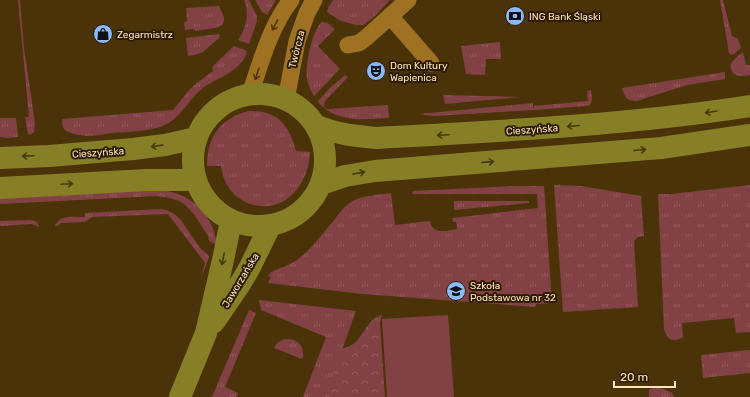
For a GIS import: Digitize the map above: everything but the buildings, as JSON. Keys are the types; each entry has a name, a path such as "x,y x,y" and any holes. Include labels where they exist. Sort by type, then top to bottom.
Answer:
{"main road":[{"path":"250,94 269,94 286,100 302,110 315,125 323,143 325,168 321,184 313,199 301,212 286,221 270,226 250,226 231,221 219,214 209,204 201,193 195,180 192,167 192,152 196,138 204,122 216,109 232,99 250,94"},
{"name":"Cieszyńska","path":"315,125 326,130 353,136 376,138 555,128 703,113 750,106"},
{"path":"321,184 346,176 374,171 421,166 662,148 750,135"},
{"name":"Cieszyńska","path":"0,158 132,150 166,145 196,138"},
{"path":"0,188 146,180 195,180"},
{"name":"Jaworzańska","path":"180,397 206,333 231,221"},
{"name":"Jaworzańska","path":"206,333 246,273 270,226"}],"street":[{"path":"250,94 271,34 291,0"},
{"name":"Twórcza","path":"286,100 297,41 307,13 314,0"},
{"path":"348,45 359,43 367,37 408,0"},
{"path":"390,16 432,63"}],"green space":[{"path":"18,0 20,0 24,48 35,123 34,132 30,135 28,134 25,117 29,117"},
{"path":"244,0 249,0 257,16 257,21 249,44 238,40 243,31 247,16"},
{"path":"255,0 276,0 267,15 262,12"},
{"path":"333,0 390,0 375,16 363,25 357,25 341,21 327,12"},
{"path":"720,0 723,0 732,36 738,39 741,48 731,55 729,53"},
{"path":"219,6 224,17 222,25 215,28 196,31 192,29 185,30 184,22 187,21 186,8"},
{"path":"322,22 327,23 335,29 318,46 340,69 314,96 307,81 307,66 312,40 318,26"},
{"path":"219,34 220,37 203,52 188,56 186,38"},
{"path":"500,42 501,59 486,59 485,75 466,74 461,46"},
{"path":"234,46 247,51 245,58 232,71 199,91 171,122 165,125 147,130 93,136 75,134 63,128 62,119 173,110 190,89 213,71 213,66"},
{"path":"743,52 746,65 750,65 750,75 737,76 733,73 731,65 732,62"},
{"path":"725,72 725,79 687,85 637,101 626,98 622,88"},
{"path":"345,75 348,77 325,101 325,108 388,105 389,118 352,119 330,112 321,105 318,102 319,100"},
{"path":"591,90 592,99 590,105 586,106 434,116 419,114 533,103 534,108 534,106 588,101 587,91"},
{"path":"443,95 520,97 445,104"},
{"path":"248,111 258,111 274,116 280,120 290,133 296,151 310,152 309,164 300,185 293,194 284,201 274,205 263,206 250,204 242,200 232,192 227,185 221,166 207,166 209,147 212,138 217,131 229,119"},
{"path":"0,118 16,118 18,137 0,137"},
{"path":"554,185 581,186 641,196 644,236 638,237 634,241 638,307 563,312"},
{"path":"750,185 750,332 736,333 734,318 682,323 683,337 676,340 669,338 664,329 658,194 672,194"},
{"path":"544,186 552,303 536,304 535,307 362,294 268,283 271,277 268,276 270,274 297,260 308,251 344,208 349,203 359,198 391,193 395,225 430,221 431,225 437,230 445,231 457,229 456,222 453,222 452,218 538,208 537,194 412,194 413,191"},
{"path":"134,191 167,191 189,199 203,211 208,218 217,245 208,239 209,237 196,217 184,204 168,198 157,196 0,204 0,198"},
{"path":"454,201 529,201 529,203 454,210"},
{"path":"161,209 172,213 181,220 200,248 208,255 209,257 201,279 205,263 168,214 92,217 85,222 61,223 55,226 57,222 64,218 85,217 85,213"},
{"path":"32,220 37,222 39,227 32,224 0,226 0,221"},
{"path":"259,300 356,311 326,394 336,397 303,397 326,337 261,310"},
{"path":"249,310 256,313 225,387 238,393 236,397 212,397"},
{"path":"382,314 380,323 385,397 336,397 325,394 342,348 355,343 372,321"},
{"path":"448,315 454,397 387,397 382,319"},
{"path":"285,339 294,340 300,344 303,351 302,359 274,348 276,344"},
{"path":"750,350 750,373 703,378 701,355"},
{"path":"657,386 672,393 674,397 649,397 649,390"}],"place":[{"name":"ING Bank Śląski","path":"515,16"},
{"name":"Zegarmistrz","path":"103,34"},
{"name":"Dom Kultury Wapienica","path":"376,71"},
{"name":"Szkoła Podstawowa nr 32","path":"456,291"}]}
